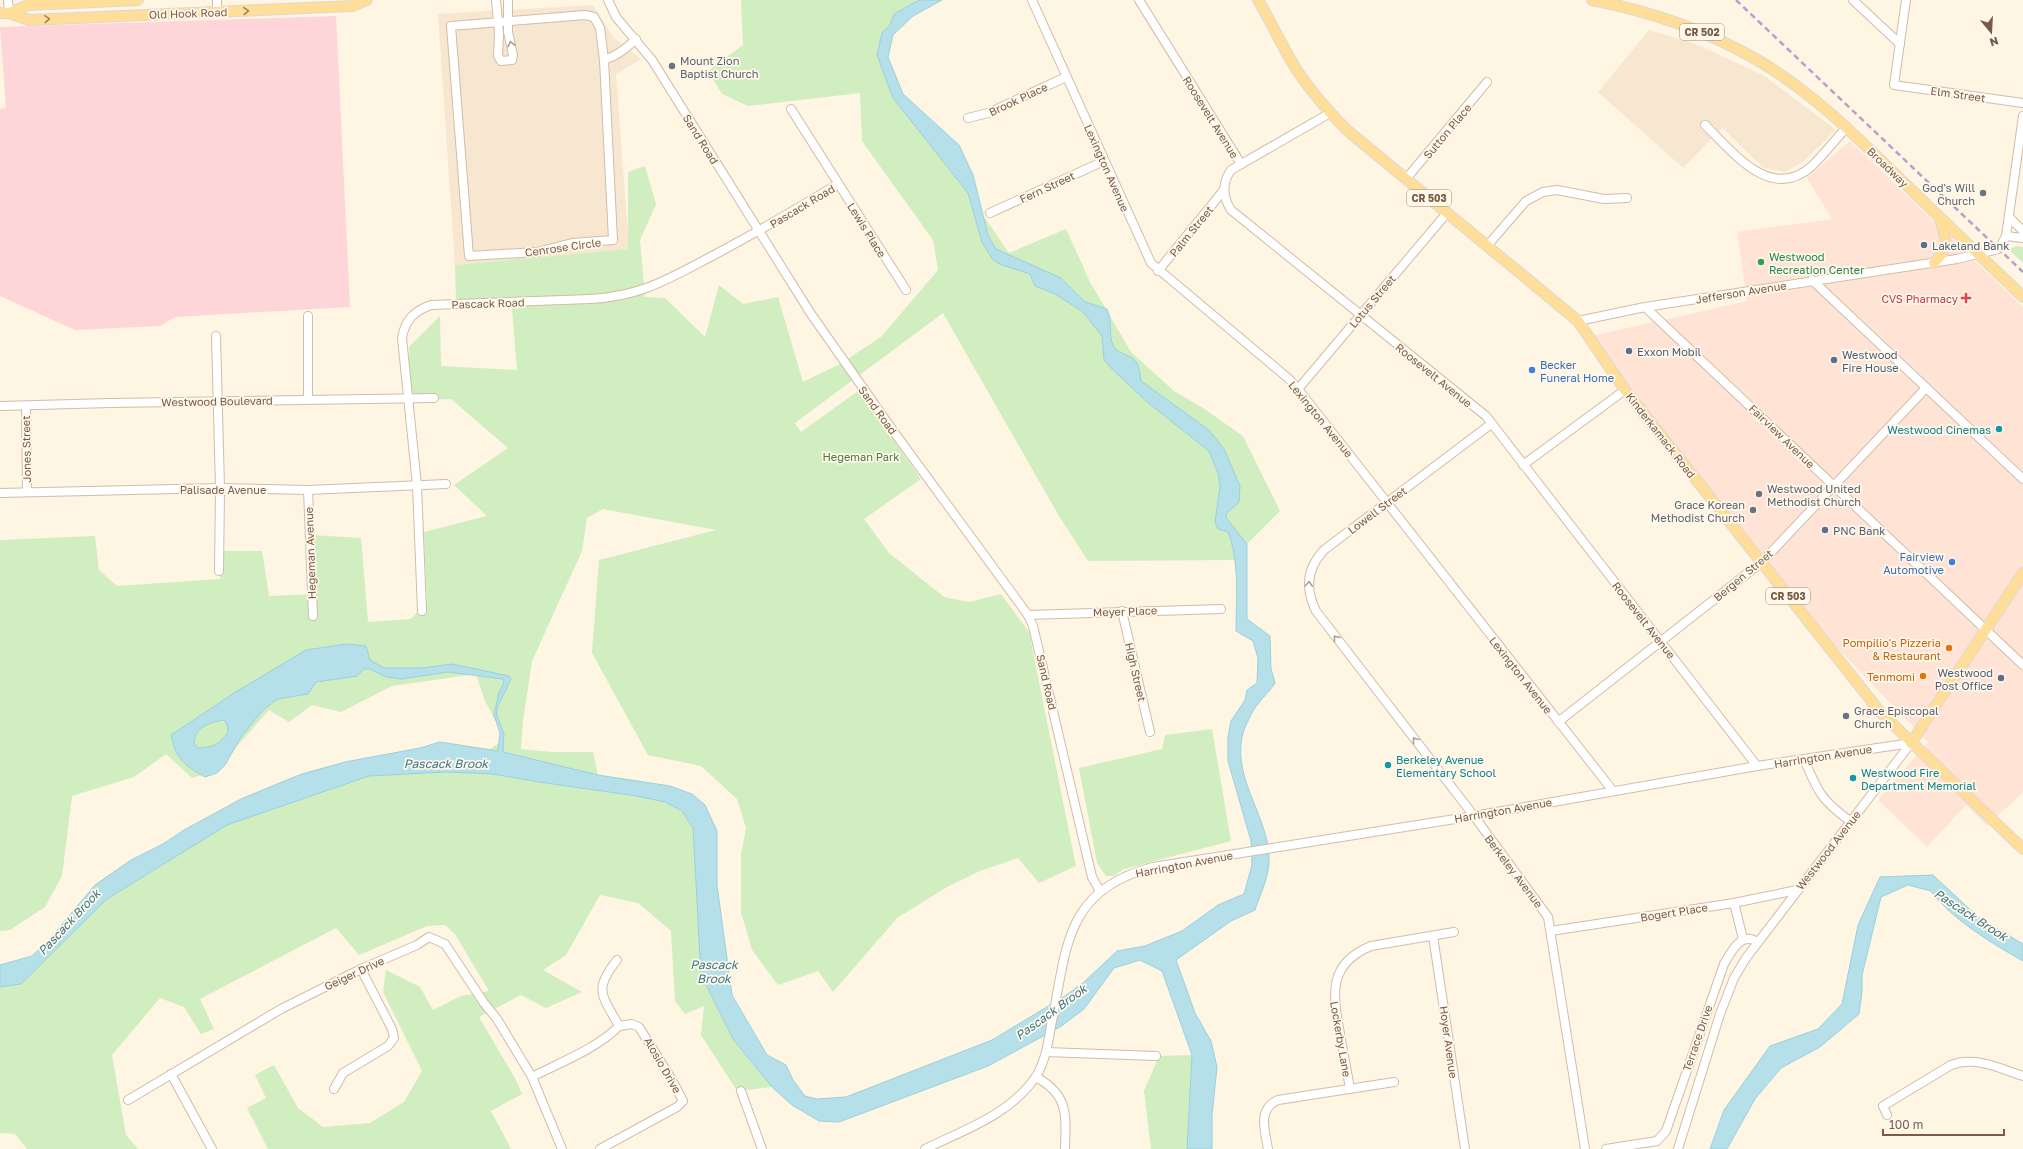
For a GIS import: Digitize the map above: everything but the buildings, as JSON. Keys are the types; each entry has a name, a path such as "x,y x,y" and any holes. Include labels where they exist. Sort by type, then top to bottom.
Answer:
{"main road":[{"name":"Old Hook Road","path":"4,13 28,6 138,0"},
{"name":"Old Hook Road","path":"4,13 28,20 352,6 367,0"},
{"name":"Kinderkamack Road","path":"1258,0 1292,63 1330,113 1348,131 1578,321 1625,390 1881,713 2023,849"},
{"name":"Broadway","path":"1592,0 1644,11 1704,33 1755,58 1802,90 1847,127 2023,297"},
{"path":"1934,263 1943,254 1946,247 1946,240 1940,217"},
{"name":"Westwood Avenue","path":"1911,743 1987,630 2023,573"}],"street":[{"path":"4,13 8,0"},
{"path":"217,0 217,12"},
{"path":"496,0 498,22 498,56 501,61 512,60 513,55 508,32 508,0"},
{"name":"Sand Road","path":"608,0 616,17 636,39 652,60 829,341 1028,615 1033,626 1092,877 1100,891"},
{"name":"Lexington Avenue","path":"1032,0 1146,254 1158,271 1298,388 1613,791"},
{"name":"Roosevelt Avenue","path":"1139,0 1241,164 1231,170 1227,176 1224,191 1227,203 1231,210 1486,416 1757,766"},
{"path":"1853,0 1900,44"},
{"path":"1900,44 1906,0"},
{"name":"Cenrose Circle","path":"585,16 594,17 600,28 604,60 614,240 572,243 537,252 469,256 451,26 508,22 585,16"},
{"path":"604,60 614,57 627,48 636,39"},
{"name":"Elm Street","path":"1900,44 1894,85 2023,104"},
{"name":"Brook Place","path":"968,118 988,113 1066,77"},
{"name":"Sutton Place","path":"1406,179 1487,82"},
{"name":"Lewis Place","path":"791,109 906,290"},
{"path":"1241,164 1330,113"},
{"path":"2023,116 2006,236 2023,238"},
{"path":"1705,125 1753,171 1768,178 1786,178 1805,171 1812,166 1847,127"},
{"name":"Fern Street","path":"990,213 1104,161"},
{"name":"Pascack Road","path":"422,611 417,485 402,338 404,326 410,316 419,309 431,305 614,298 654,287 759,232 838,184"},
{"path":"1487,246 1526,202 1542,192 1557,190 1604,199 1627,198"},
{"name":"Palm Street","path":"1158,271 1224,191"},
{"name":"Lotus Street","path":"1298,388 1447,213"},
{"path":"2009,217 2023,231"},
{"name":"Jefferson Avenue","path":"1578,321 1645,307 1980,255 1999,249 2006,236"},
{"path":"1812,280 2023,479"},
{"name":"Fairview Avenue","path":"1645,307 2023,665"},
{"path":"308,316 308,399"},
{"path":"216,336 216,401 220,488 219,571"},
{"name":"Bergen Street","path":"1558,722 1762,562 1926,388"},
{"path":"1523,465 1625,390"},
{"name":"Westwood Boulevard","path":"0,406 308,399 408,400 434,398"},
{"name":"Jones Street","path":"26,406 27,492"},
{"name":"Lowell Street","path":"1322,619 1311,601 1309,591 1310,572 1314,563 1324,550 1491,424"},
{"name":"Palisade Avenue","path":"0,492 220,488 308,490 446,484"},
{"name":"Hegeman Avenue","path":"308,490 313,616"},
{"name":"Meyer Place","path":"1028,615 1221,609"},
{"name":"High Street","path":"1122,611 1150,732"},
{"name":"Berkeley Avenue","path":"1322,619 1474,816 1548,916 1585,1149"},
{"name":"Harrington Avenue","path":"1036,1077 1042,1066 1046,1052 1067,946 1076,922 1089,900 1100,891 1117,880 1143,870 1474,816 1757,766 1911,743"},
{"name":"Westwood Avenue","path":"1678,1149 1726,996 1746,958 1911,743"},
{"path":"1804,759 1816,788 1824,801 1850,821"},
{"name":"Bogert Place","path":"1550,931 1734,903 1797,890"},
{"path":"1734,903 1743,939 1748,938 1757,942"},
{"name":"Lockerby Lane","path":"1350,1089 1334,1001 1334,990 1340,972 1353,956 1371,946 1454,932"},
{"name":"Hoyer Avenue","path":"1433,936 1464,1149"},
{"name":"Geiger Drive","path":"128,1100 281,1009 361,969 417,945 429,937 445,944 484,1003 497,1019 532,1077 562,1149"},
{"name":"Terrace Drive","path":"1606,1149 1658,1141 1666,1131 1724,964 1730,953 1743,939"},
{"path":"532,1077 599,1042 619,1026 603,998 602,990 605,975 617,960"},
{"path":"334,1089 343,1073 388,1046 394,1038 392,1029 361,969"},
{"name":"Alosio Drive","path":"600,1149 677,1107 683,1101 680,1093 644,1032 639,1027 632,1024 619,1026"},
{"path":"1046,1052 1156,1056"},
{"path":"1887,1115 1883,1106 1951,1065 1959,1062 1977,1061 2023,1076"},
{"path":"171,1074 212,1149"},
{"path":"925,1149 1004,1110 1023,1093 1036,1077 1049,1084 1060,1097 1065,1117 1065,1149"},
{"name":"Lockerby Lane","path":"1268,1149 1263,1118 1267,1107 1272,1102 1394,1082"},
{"path":"741,1091 762,1149"}],"shaded area":[{"path":"593,5 614,38 641,59 616,74 629,249 455,265 438,14"},
{"path":"336,16 350,307 175,317 160,326 75,330 0,296 0,109 6,108 0,27"},
{"path":"1649,30 1693,43 1763,75 1836,130 1804,161 1785,172 1764,168 1722,128 1683,168 1598,92"},
{"path":"1850,141 2023,307 2023,792 1987,826 1966,805 1927,847 1878,800 1928,742 1754,562 1587,337 1747,301 1737,232 1832,219 1807,178"}],"green space":[{"name":"Hegeman Park","path":"741,0 919,0 894,14 890,25 882,33 893,98 964,187 968,193 976,217 978,208 1009,253 1066,229 1090,282 1131,352 1174,391 1203,408 1243,436 1280,511 1247,544 1235,560 1088,561 1059,516 943,313 795,423 801,432 858,391 921,479 864,519 889,553 944,597 969,602 1001,594 1029,632 1076,866 1039,883 1018,858 980,871 947,887 897,918 833,992 818,971 778,985 752,950 741,912 741,855 746,828 737,799 701,766 648,755 592,653 599,560 716,530 603,509 587,518 582,551 532,661 523,721 521,749 552,752 593,752 598,775 609,792 659,800 676,807 685,815 693,828 701,975 733,1039 772,1087 737,1091 701,1035 704,1006 685,1014 675,1001 671,931 638,903 600,895 566,955 543,970 582,992 546,1008 521,995 479,1017 516,1080 522,1094 491,1111 511,1149 268,1149 247,1108 266,1098 255,1075 274,1065 298,1108 323,1127 370,1123 404,1102 422,1071 383,992 386,970 420,987 433,1010 461,996 489,991 455,934 445,925 427,926 359,955 336,928 200,999 214,1029 201,1034 184,1007 160,998 112,1055 126,1135 138,1149 27,1149 15,1134 0,1133 0,987 21,984 107,899 227,825 369,776 457,771 505,739 485,701 476,674 392,686 341,712 312,705 289,722 269,710 215,771 192,778 166,754 134,777 72,796 62,876 45,907 10,930 0,931 0,540 95,536 99,570 117,586 220,579 221,551 262,551 269,596 315,594 312,535 361,538 368,622 411,619 427,601 424,532 487,516 454,485 508,448 451,399 410,401 409,347 440,316 441,366 517,370 511,298 456,300 455,265 628,249 628,172 645,166 656,204 640,240 645,297 665,298 705,337 719,285 743,304 778,297 803,382 840,364 881,337 938,270 933,240 862,141 860,93 748,106 722,94 708,71 743,45"},
{"path":"2016,246 2023,247 2023,263 2009,250"},
{"path":"1212,729 1231,841 1124,869 1114,876 1106,876 1097,863 1079,768 1162,749 1165,735"},
{"path":"1192,1055 1187,1149 1151,1149 1144,1091 1159,1056"}],"water":[{"path":"919,0 942,0 913,16 893,35 888,57 903,94 959,145 973,175 988,235 996,249 1061,278 1085,302 1107,309 1110,319 1111,337 1115,349 1137,363 1141,381 1209,430 1224,449 1240,486 1239,502 1226,514 1227,519 1247,544 1247,619 1270,636 1271,669 1275,683 1256,707 1248,720 1242,737 1241,754 1247,785 1264,831 1268,847 1269,863 1265,881 1255,910 1231,921 1176,960 1195,1013 1211,1041 1217,1067 1212,1115 1212,1149 1187,1149 1192,1055 1162,971 1140,960 1114,968 1084,1009 1060,1027 988,1066 839,1122 819,1121 792,1105 772,1087 733,1039 701,975 693,828 682,811 665,802 637,796 493,774 446,772 369,776 227,825 107,899 21,984 0,987 0,965 32,956 48,941 95,885 131,860 163,844 184,830 241,799 302,774 345,762 420,748 440,742 498,751 500,733 494,715 499,692 504,683 503,679 448,672 401,679 386,677 370,669 364,669 357,676 316,682 308,694 278,699 264,709 241,737 225,765 217,773 205,777 186,765 178,756 171,735 234,693 306,650 347,644 366,646 370,660 384,668 421,668 452,664 509,676 511,679 497,708 497,716 504,734 503,752 598,775 670,786 692,794 705,805 717,831 717,885 732,995 767,1055 786,1065 793,1080 805,1096 817,1099 846,1097 992,1040 1065,996 1083,983 1117,951 1145,946 1182,931 1218,905 1244,894 1252,865 1251,841 1228,761 1228,737 1231,721 1245,700 1247,690 1257,683 1258,658 1253,641 1236,631 1236,568 1232,544 1228,532 1218,529 1215,522 1220,486 1218,473 1209,451 1147,402 1104,360 1102,336 1082,311 1055,294 1035,286 1030,274 1002,265 993,260 982,242 968,193 893,98 877,55 882,33 890,25 894,14","holes":["223,720 227,724 228,732 219,743 208,747 198,748 194,743 197,733 208,724"]},
{"name":"Pascack Brook","path":"1933,875 1978,917 2023,944 2023,961 1986,939 1961,921 1939,901 1931,891 1908,885 1881,897 1862,975 1862,992 1859,1014 1820,1047 1781,1068 1755,1099 1727,1149 1710,1149 1724,1110 1770,1046 1818,1029 1842,1004 1858,925 1880,877"}],"railway":[{"path":"1736,0 2023,272"}],"place":[{"name":"Mount Zion Baptist Church","path":"672,66"},
{"name":"God's Will Church","path":"1983,193"},
{"name":"Lakeland Bank","path":"1924,245"},
{"name":"Westwood Recreation Center","path":"1761,262"},
{"name":"CVS Pharmacy","path":"1966,298"},
{"name":"Exxon Mobil","path":"1629,351"},
{"name":"Westwood Fire House","path":"1834,360"},
{"name":"Becker Funeral Home","path":"1532,370"},
{"name":"Westwood Cinemas","path":"1999,429"},
{"name":"Westwood United Methodist Church","path":"1759,494"},
{"name":"Grace Korean Methodist Church","path":"1753,510"},
{"name":"PNC Bank","path":"1825,530"},
{"name":"Fairview Automotive","path":"1952,562"},
{"name":"Pompilio's Pizzeria & Restaurant","path":"1949,648"},
{"name":"Tenmomi","path":"1923,676"},
{"name":"Westwood Post Office","path":"2001,678"},
{"name":"Grace Episcopal Church","path":"1846,716"},
{"name":"Berkeley Avenue Elementary School","path":"1388,765"},
{"name":"Westwood Fire Department Memorial","path":"1853,778"}]}
